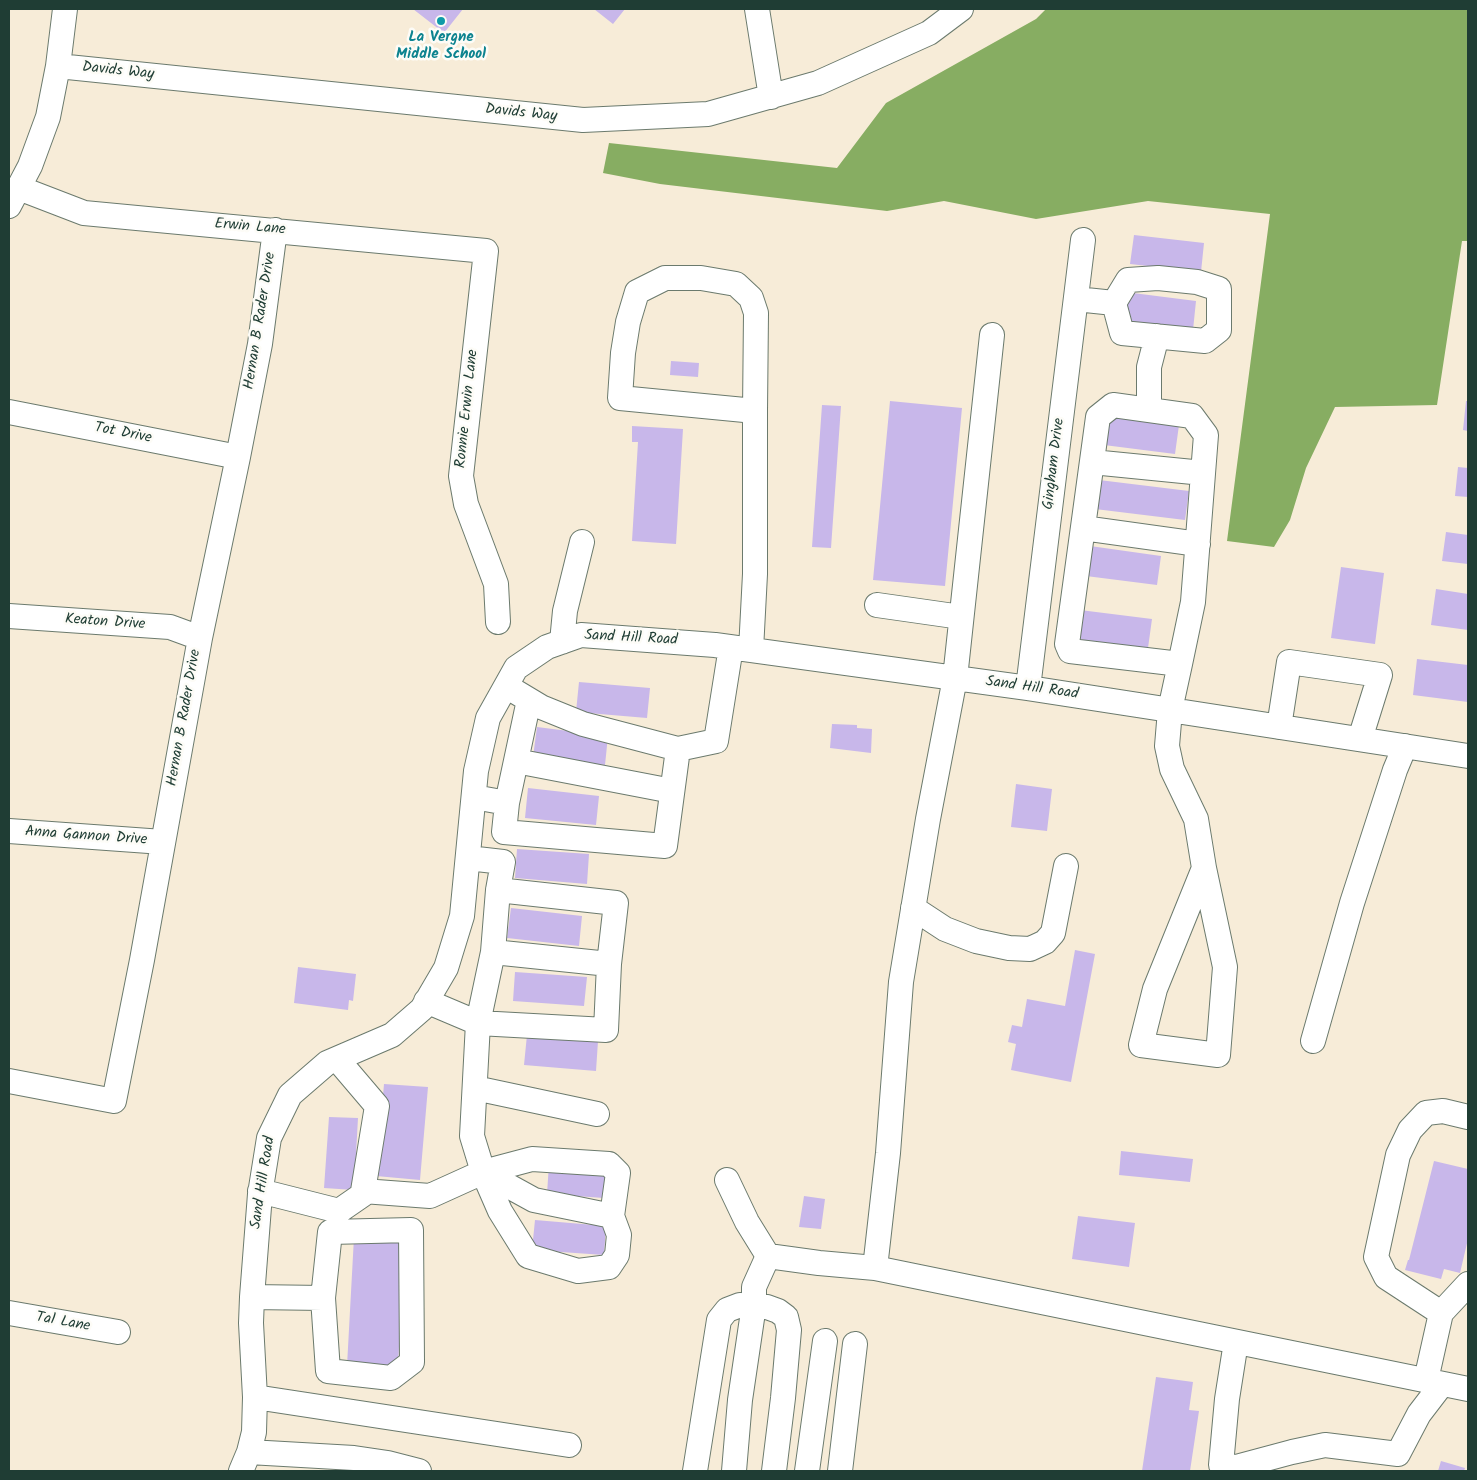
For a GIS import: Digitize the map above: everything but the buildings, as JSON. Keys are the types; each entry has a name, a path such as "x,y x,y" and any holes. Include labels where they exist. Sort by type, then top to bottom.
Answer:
{"street":[{"path":"14,197 30,166 48,117 58,66 65,9"},
{"path":"757,9 771,97"},
{"name":"Davids Way","path":"58,66 582,120 708,114 818,84 929,33 961,9"},
{"name":"Erwin Lane","path":"14,197 84,213 486,251"},
{"name":"Hernan B Rader Drive","path":"9,1081 114,1100 142,960 200,638 260,344 275,230"},
{"name":"Gingham Drive","path":"1028,688 1083,240"},
{"name":"Ronnie Erwin Lane","path":"486,251 461,476 466,504 496,584 498,622"},
{"path":"506,686 541,707 583,724 678,749 716,741 741,648 755,574 756,313 751,298 736,284 701,278 665,278 637,292 628,322 623,353 620,398 755,411"},
{"path":"1158,278 1198,282 1219,289 1219,330 1205,341 1122,333 1114,303 1128,280 1158,278"},
{"path":"1076,299 1114,303"},
{"path":"875,1268 888,1153 901,982 928,819 955,678 992,335"},
{"path":"1149,410 1150,367 1157,336"},
{"path":"1180,664 1070,651 1067,644 1098,417 1113,405 1192,416 1206,435 1193,602 1180,664 1170,710 1167,746 1172,769 1196,819 1204,868 1225,967 1218,1055 1141,1045 1155,989 1204,868"},
{"name":"Tot Drive","path":"9,412 238,457"},
{"path":"1060,422 1097,426"},
{"path":"1092,462 1203,473"},
{"path":"1083,528 1198,544"},
{"path":"562,642 565,611 582,542"},
{"path":"1044,554 1078,561"},
{"path":"877,605 961,617"},
{"name":"Keaton Drive","path":"9,616 170,628 200,638"},
{"path":"1036,623 1069,627"},
{"name":"Sand Hill Road","path":"245,1462 254,1432 255,1397 251,1323 252,1297 260,1191 269,1138 290,1095 327,1063 392,1035 422,1008 446,968 462,916 476,770 488,718 516,668 547,647 581,635 741,648 1028,688 1468,756"},
{"path":"1279,727 1288,662 1380,675 1360,739"},
{"path":"529,700 507,803 504,832 665,846 678,749"},
{"path":"1313,1041 1352,903 1395,770 1405,746"},
{"path":"516,761 672,791"},
{"path":"474,797 507,803"},
{"name":"Anna Gannon Drive","path":"9,831 163,842"},
{"path":"337,1059 377,1106 363,1191 430,1196 483,1172 532,1159 609,1164 618,1173 612,1216 619,1235 617,1255 609,1268 578,1271 528,1256 500,1211 483,1172 472,1136 478,1023 493,952 498,890 503,862 468,858"},
{"path":"913,908 946,929 976,941 1009,948 1030,949 1045,942 1053,933 1066,866"},
{"path":"426,1001 478,1023 606,1030 609,964 616,903 498,890"},
{"path":"462,916 496,917"},
{"path":"493,952 609,964"},
{"path":"474,1088 597,1114"},
{"path":"1441,1313 1386,1277 1376,1257 1398,1155 1410,1130 1426,1113 1443,1111 1468,1117"},
{"path":"483,1172 534,1200 612,1216"},
{"path":"727,1180 747,1222 768,1256"},
{"path":"260,1191 339,1211 368,1191"},
{"path":"411,1230 412,1362 391,1378 328,1371 324,1298 330,1232 411,1230"},
{"path":"768,1256 875,1268 1468,1389"},
{"path":"734,1471 740,1400 754,1305 754,1287 768,1256"},
{"path":"1236,1342 1227,1399 1221,1464 1236,1467 1325,1445 1395,1462 1434,1382 1441,1313 1468,1284"},
{"path":"252,1297 324,1298"},
{"path":"695,1471 719,1320 727,1310 740,1305 767,1307 778,1311 786,1317 789,1330 774,1471"},
{"name":"Tal Lane","path":"9,1313 118,1332"},
{"path":"807,1471 825,1341"},
{"path":"840,1471 855,1344"},
{"path":"255,1397 569,1445"},
{"path":"245,1462 354,1458 388,1463 418,1471"}],"green space":[{"path":"1046,9 1468,9 1468,241 1462,241 1437,405 1335,407 1306,468 1290,520 1274,547 1227,541 1270,214 1148,201 1036,219 944,201 887,211 660,184 603,173 609,143 837,168 886,103 1036,19"}],"place":[{"name":"La Vergne Middle School","path":"441,21"}]}
